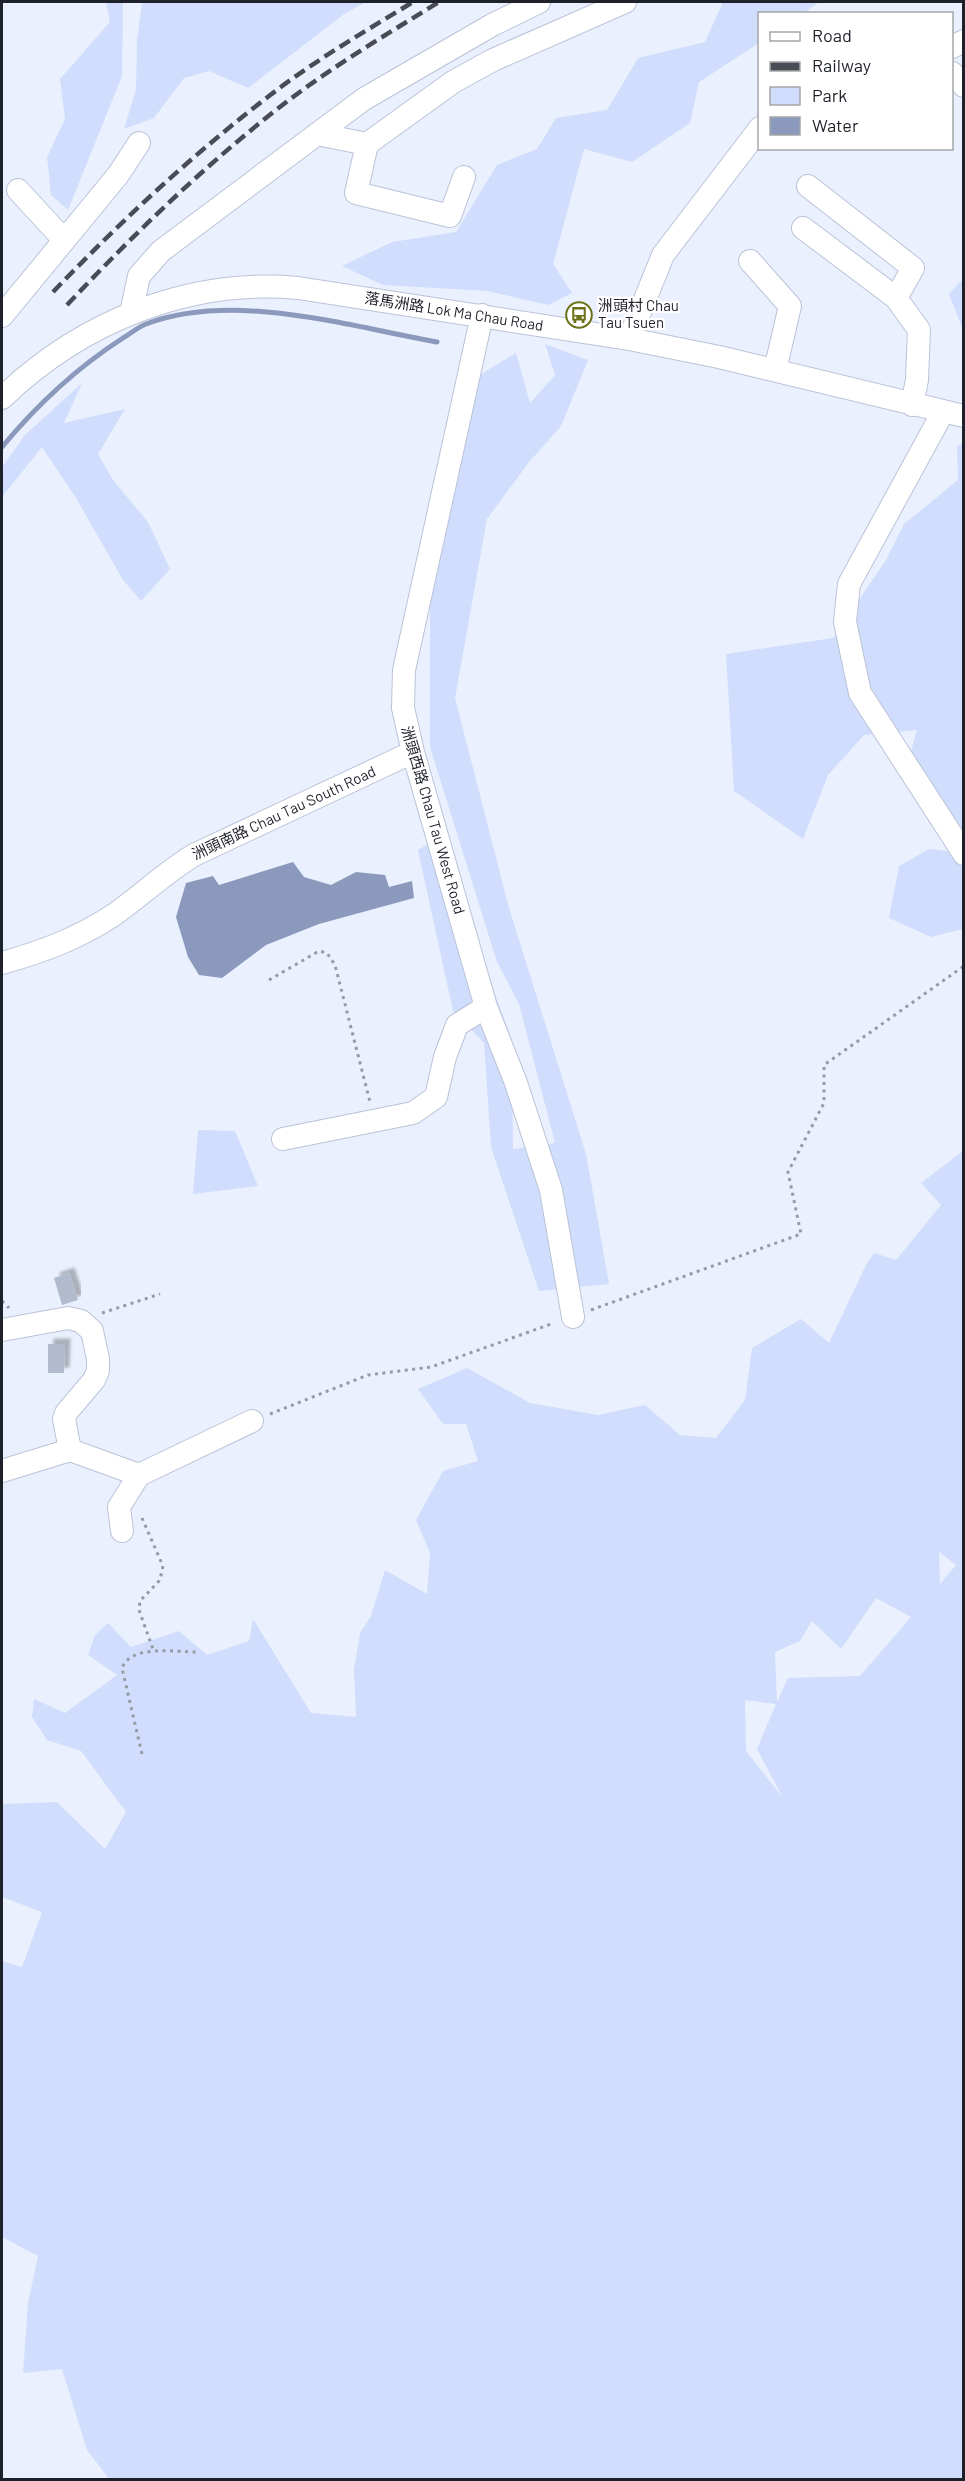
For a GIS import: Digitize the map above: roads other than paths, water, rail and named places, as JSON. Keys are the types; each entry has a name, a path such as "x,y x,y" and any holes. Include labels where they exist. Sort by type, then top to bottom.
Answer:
{"street":[{"path":"131,313 139,276 161,251 364,99 492,25 539,2"},
{"path":"464,177 450,216 356,193 367,144 406,113 453,82 493,60 625,2"},
{"path":"629,339 663,255 758,129"},
{"path":"317,134 367,144"},
{"path":"2,316 118,175 139,143"},
{"path":"808,186 913,268 896,298"},
{"path":"18,190 64,240"},
{"path":"803,228 896,298 919,330 917,380 912,405"},
{"path":"750,261 790,306 775,370"},
{"name":"落馬洲路 Lok Ma Chau Road","path":"4,392 56,354 131,313 196,292 258,286 298,288 629,339 775,370 953,414"},
{"name":"洲頭西路 Chau Tau West Road","path":"482,315 404,670 403,708 412,752 486,1007 516,1083 551,1190 573,1317"},
{"path":"953,414 849,584 845,622 860,693 963,854"},
{"name":"洲頭南路 Chau Tau South Road","path":"2,963 35,954 80,935 114,914 160,877 194,855 412,752"},
{"path":"283,1139 413,1113 436,1097 445,1057 457,1025 486,1007"},
{"path":"2,1330 68,1318 81,1321 92,1331 98,1371 94,1380 66,1413 64,1419 70,1450"},
{"path":"122,1531 119,1507 140,1475 252,1421"},
{"path":"2,1471 70,1450 140,1475"}],"water":[{"path":"293,862 304,877 331,885 356,872 385,875 389,887 412,881 414,898 319,924 266,945 222,978 199,975 188,957 176,917 186,883 213,876 219,885"}],"waterway":[{"path":"2,447 43,402 106,349 143,325 180,315 216,311 253,311 329,321 437,342"}],"railway":[{"path":"53,292 157,190 240,119 304,71 413,2"},
{"path":"67,305 168,203 248,132 356,53 439,2"}],"place":[{"name":"洲頭村 Chau Tau Tsuen","path":"579,315"}]}
